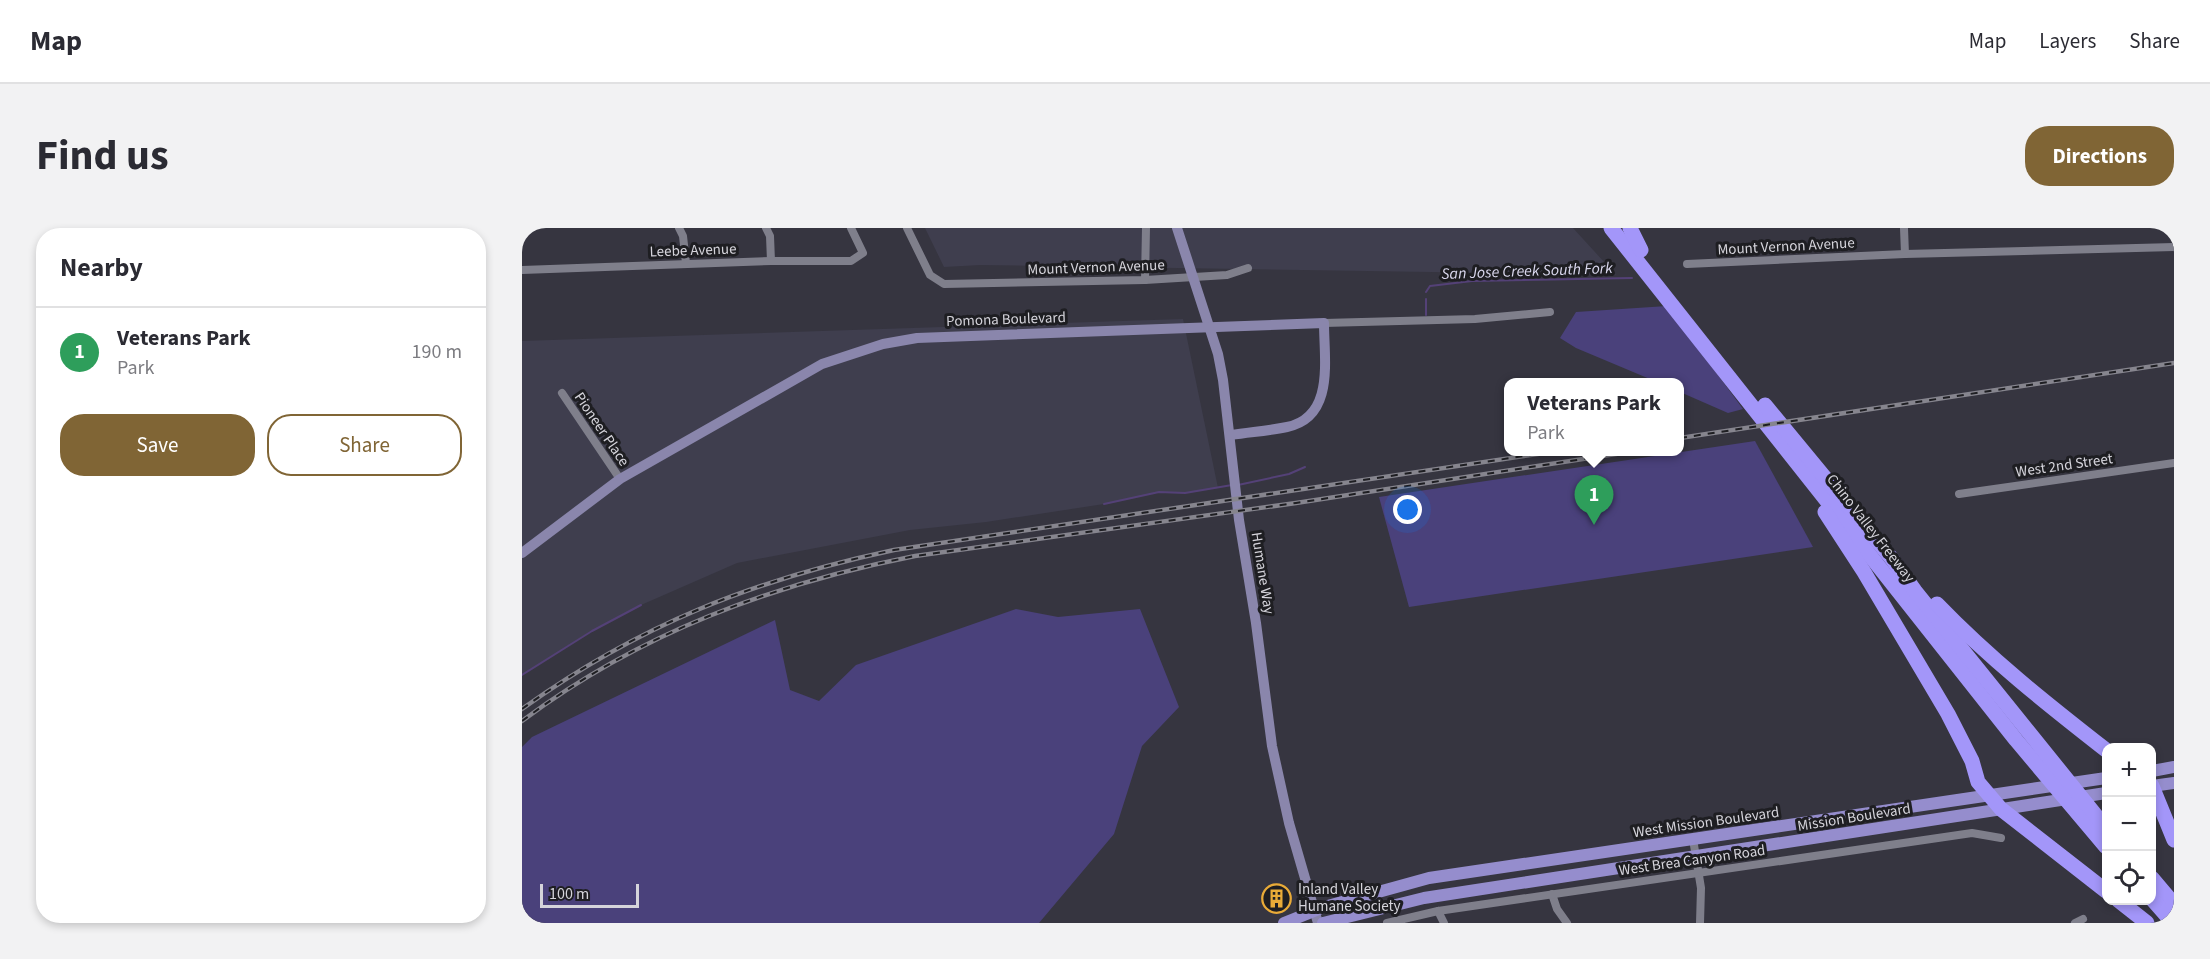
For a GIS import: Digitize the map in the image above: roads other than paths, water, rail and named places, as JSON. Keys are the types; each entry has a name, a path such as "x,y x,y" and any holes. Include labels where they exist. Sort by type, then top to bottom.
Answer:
{"highway":[{"name":"Chino Valley Freeway","path":"1611,228 1642,257"},
{"name":"Chino Valley Freeway","path":"1622,228 1642,257 2016,740 2102,842"},
{"path":"1630,228 1642,257"},
{"name":"Chino Valley Freeway","path":"1792,451 1892,560 2102,823"},
{"path":"1792,451 1802,477 1864,572 1948,714 1972,761 1978,782 2001,808 2102,888"},
{"path":"1892,560 1963,631 2000,664 2102,747"},
{"path":"2156,796 2174,840"},
{"path":"2156,884 2174,904"},
{"path":"2156,904 2173,923"},
{"path":"2124,905 2147,923"}],"main road":[{"path":"2156,770 2174,767"},
{"name":"West Mission Boulevard","path":"1316,917 1407,884 1499,868 2102,778"},
{"path":"2156,785 2174,783"},
{"name":"Mission Boulevard","path":"1323,923 1424,898 1464,891 2102,794"},
{"path":"1464,891 1474,883 1498,878 1499,868"},
{"path":"1284,923 1316,917"}],"street":[{"path":"679,228 686,263"},
{"path":"766,228 770,236 771,261"},
{"name":"Leebe Avenue","path":"522,270 686,263 851,261 863,253 851,228"},
{"name":"Mount Vernon Avenue","path":"907,228 930,274 944,284 1146,280 1227,274 1248,268"},
{"path":"1146,228 1146,280"},
{"name":"Humane Way","path":"1177,228 1218,354 1231,435 1239,520 1256,623 1272,746 1282,794 1316,917"},
{"path":"1904,228 1905,254"},
{"name":"Mount Vernon Avenue","path":"1687,264 1905,254 2174,248"},
{"name":"Pomona Boulevard","path":"522,553 620,479 822,364 883,344 954,335 1475,319 1550,312"},
{"path":"1231,435 1289,426 1308,418 1315,411 1321,401 1324,386 1324,323"},
{"name":"Pioneer Place","path":"562,393 620,479"},
{"name":"West 2nd Street","path":"1959,494 2174,463"},
{"name":"West Brea Canyon Road","path":"1387,923 1438,911 1972,833 2001,838"},
{"path":"1693,839 1701,888 1701,923"},
{"path":"1552,894 1557,909 1567,923"},
{"path":"1438,911 1444,923"}],"waterway":[{"name":"San Jose Creek South Fork","path":"1426,292 1430,286 1472,281 1632,278"},
{"name":"San Jose Creek South Fork","path":"1426,299 1426,315"},
{"name":"San Jose Creek South Fork","path":"1238,485 1289,474 1305,467"},
{"name":"San Jose Creek South Fork","path":"1104,504 1159,492 1185,493 1232,485"},
{"name":"San Jose Creek South Fork","path":"522,675 592,631 641,605"}],"railway":[{"path":"1684,437 2174,363"},
{"path":"522,709 610,653 699,609 745,591 842,562 894,550 1524,456"},
{"path":"522,721 613,662 660,638 759,597 862,568 915,556 1296,503 1603,456"}],"place":[{"name":"Veterans Park","path":"1594,525"},
{"name":"Inland Valley Humane Society","path":"1277,898"}]}
